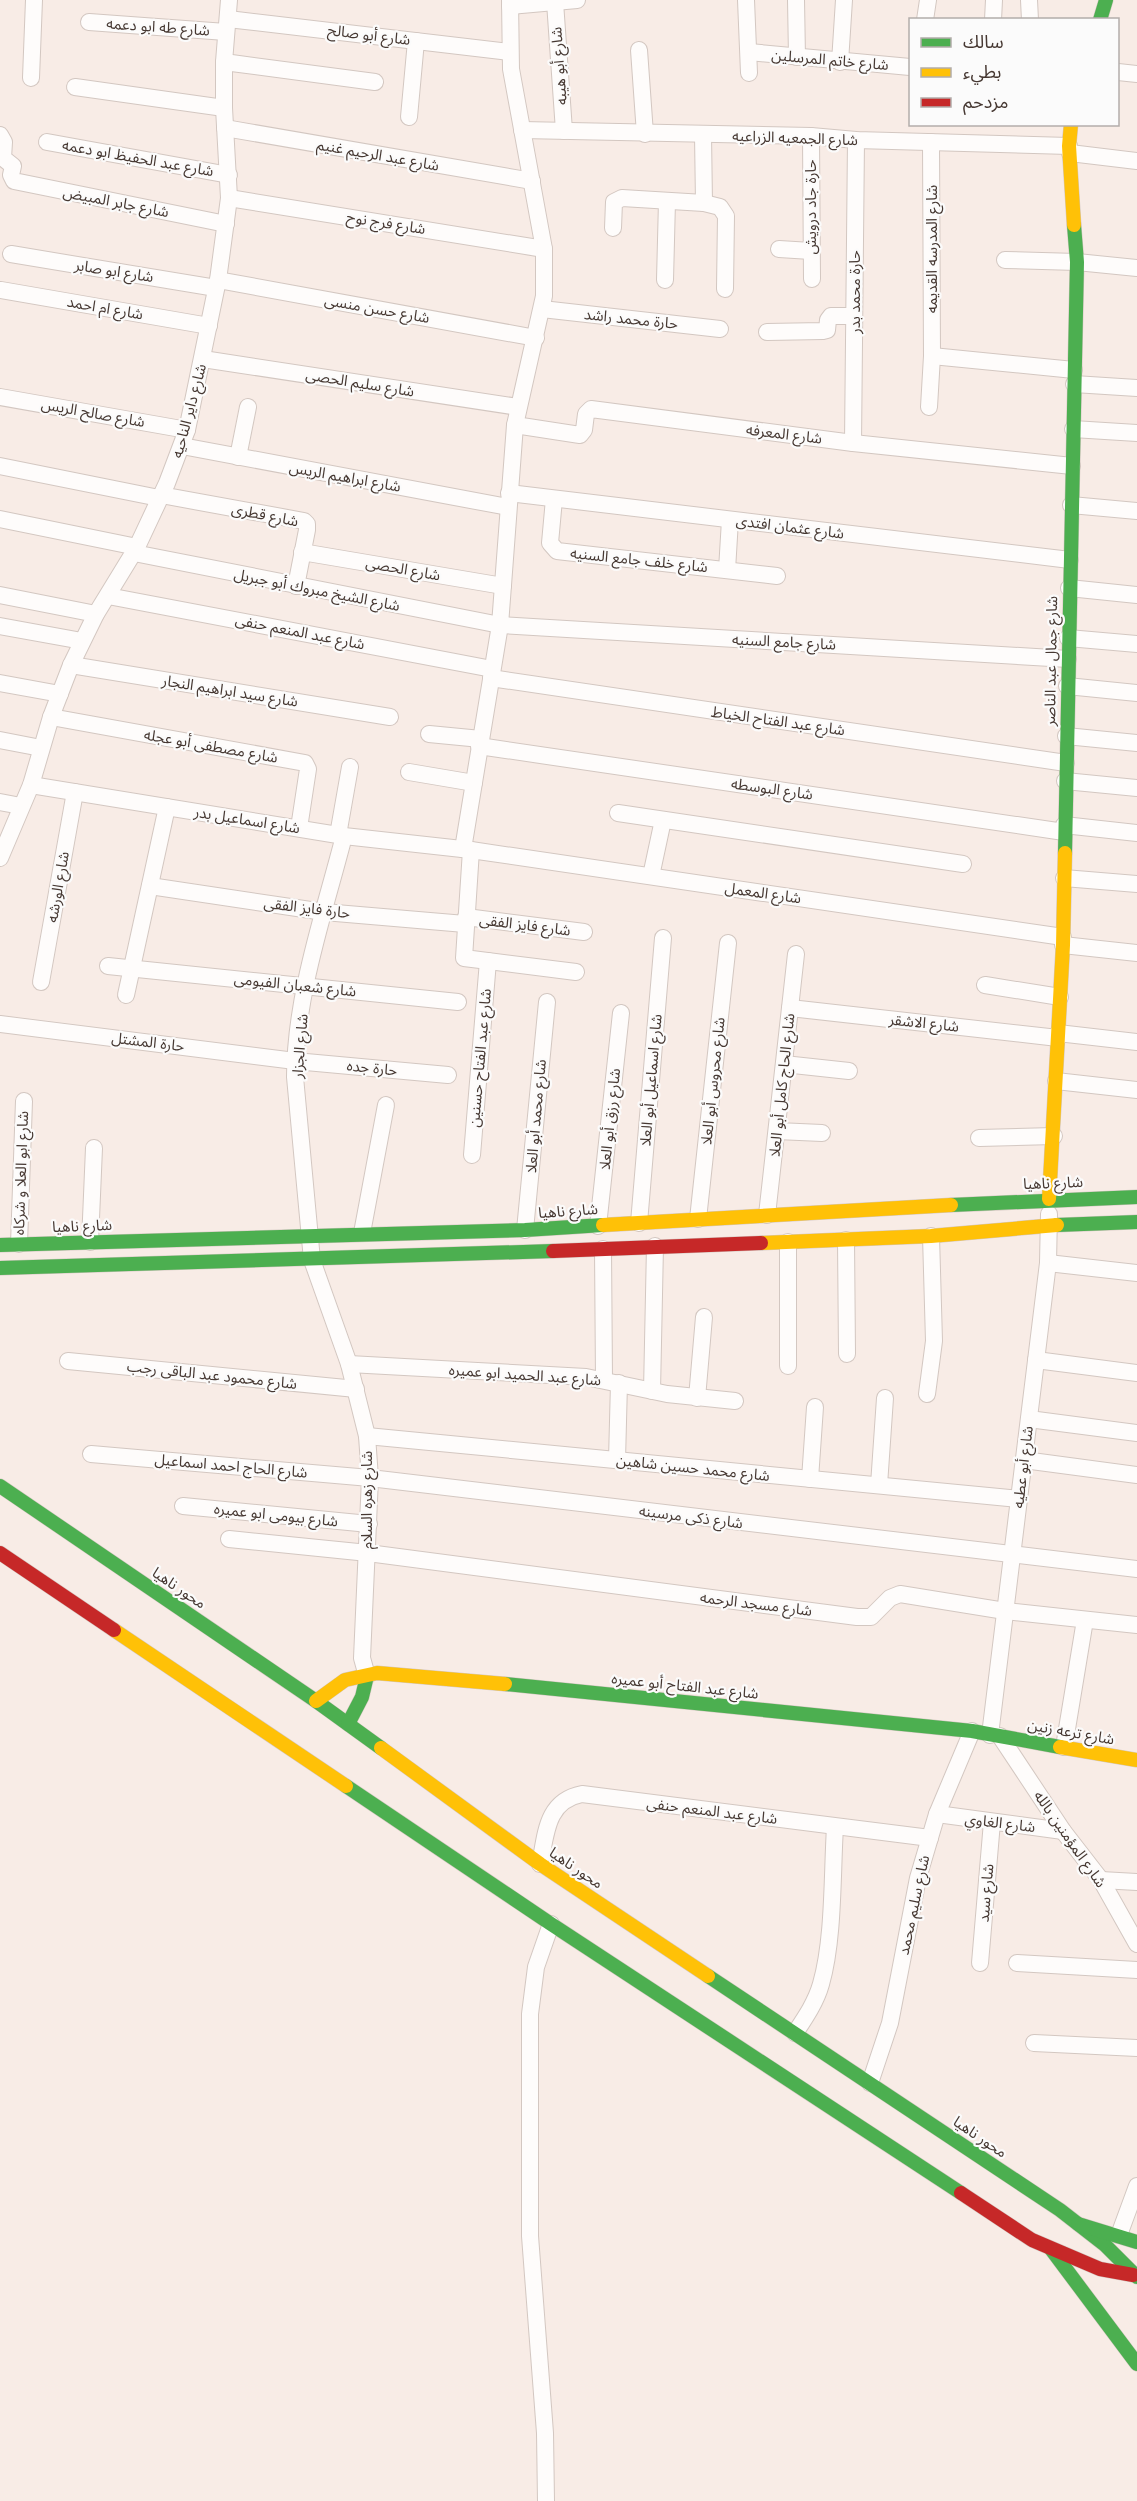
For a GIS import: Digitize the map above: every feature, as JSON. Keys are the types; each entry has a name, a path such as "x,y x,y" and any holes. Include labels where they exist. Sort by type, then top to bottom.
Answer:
{"main road":[{"path":"1101,18 1106,0"},
{"name":"شارع جمال عبد الناصر","path":"1049,1199 1054,1136 1064,878 1077,262 1070,150 1071,126"},
{"name":"شارع ناهيا","path":"0,1245 525,1230 1049,1199 1137,1197"},
{"path":"0,1268 312,1260 846,1240 931,1236 1049,1225 1137,1222"},
{"name":"محور ناهيا","path":"0,1486 316,1701 540,1864 1078,2224 1105,2245 1135,2276"},
{"name":"محور ناهيا","path":"0,1552 551,1924 1022,2233 1051,2249 1100,2269 1135,2276"},
{"name":"شارع عبد الفتاح أبو عميره","path":"316,1701 345,1680 387,1672 995,1735"},
{"path":"348,1724 362,1697 367,1676"},
{"name":"شارع ترعه زنين","path":"995,1735 1137,1760"},
{"path":"1078,2224 1137,2242"},
{"path":"1051,2249 1137,2364"}],"street":[{"path":"31,78 34,0"},
{"name":"شارع داير الناحيه","path":"2,851 31,785 51,717 71,665 96,614 135,550 160,497 187,430 217,284 229,198 224,62 229,0"},
{"path":"576,972 463,957 467,850 474,783 500,625 515,425 542,309 544,249 511,69 510,3 577,0"},
{"path":"746,0 749,73"},
{"path":"796,0 797,57"},
{"path":"840,62 844,0"},
{"path":"925,18 927,0"},
{"path":"993,18 994,0"},
{"path":"1029,0 1030,18"},
{"name":"شارع أبو هيبه","path":"555,2 564,131"},
{"name":"شارع طه ابو دعمه","path":"89,22 227,26"},
{"name":"شارع أبو صالح","path":"227,26 416,41 510,52"},
{"path":"409,117 416,41"},
{"path":"639,50 645,134"},
{"name":"شارع خاتم المرسلين","path":"748,52 909,67"},
{"path":"224,62 375,82"},
{"path":"1119,72 1137,74"},
{"path":"75,87 224,108"},
{"name":"شارع عبد الرحيم غنيم","path":"225,128 532,181"},
{"name":"شارع الجمعيه الزراعيه","path":"522,130 811,136 932,142 1070,150 1137,161"},
{"path":"703,135 705,203"},
{"name":"حارة جاد درويش","path":"811,136 812,279"},
{"name":"شارع جابر المبيض","path":"2,138 3,158 13,166 11,175 14,181 226,224"},
{"name":"حارة محمد بدر","path":"853,443 856,140"},
{"name":"شارع عبد الحفيظ ابو دعمه","path":"47,142 229,175"},
{"name":"شارع المدرسه القديمه","path":"929,407 932,356 932,142"},
{"name":"شارع فرج نوح","path":"229,198 544,249"},
{"path":"613,228 612,207 617,199 705,203 720,207 726,216 725,289"},
{"path":"665,280 667,201"},
{"path":"779,249 812,250"},
{"name":"شارع ابو صابر","path":"11,254 217,284"},
{"path":"1005,260 1077,262 1137,268"},
{"name":"شارع حسن منسى","path":"217,284 536,338"},
{"name":"شارع ام احمد","path":"1,290 209,326"},
{"name":"حارة محمد راشد","path":"542,309 720,329"},
{"path":"766,332 823,331 827,330 831,316 854,316"},
{"path":"932,356 1137,388"},
{"name":"شارع سليم الحصى","path":"203,359 518,407"},
{"name":"شارع صالح الريس","path":"0,397 187,430"},
{"path":"238,457 248,407"},
{"name":"شارع المعرفه","path":"515,425 580,435 584,430 587,411 591,409 853,443 1072,466"},
{"path":"1073,429 1137,433"},
{"name":"شارع ابراهيم الريس","path":"182,446 509,500"},
{"path":"0,466 160,497"},
{"name":"شارع قطرى","path":"160,497 304,521 307,524 307,530 296,586"},
{"name":"شارع عثمان افتدى","path":"509,500 554,499 1070,560"},
{"name":"شارع خلف جامع السنيه","path":"554,499 550,543 557,551 777,576"},
{"path":"1071,505 1137,511"},
{"name":"شارع الشيخ مبروك أبو جبريل","path":"0,519 296,586 500,625"},
{"path":"727,570 730,520"},
{"name":"شارع الحصى","path":"302,552 503,586"},
{"path":"1070,588 1137,595"},
{"path":"0,595 96,614"},
{"name":"شارع عبد المنعم حنفى","path":"108,596 492,674"},
{"name":"شارع جامع السنيه","path":"500,625 1068,658"},
{"path":"0,626 82,641"},
{"path":"1068,638 1137,644"},
{"name":"شارع سيد ابراهيم النجار","path":"71,665 390,717"},
{"name":"شارع عبد الفتاح الخياط","path":"492,674 1066,763"},
{"path":"0,683 60,694"},
{"path":"1067,686 1137,693"},
{"name":"شارع مصطفى أبو عجله","path":"51,717 305,763 308,769 299,828"},
{"name":"شارع البوسطه","path":"429,734 1064,828 1137,833"},
{"path":"1066,736 1137,744"},
{"path":"0,740 41,748"},
{"name":"شارع الجزار","path":"312,1260 296,1060 306,986 341,835 350,767"},
{"path":"409,772 474,783"},
{"path":"1065,781 1137,788"},
{"name":"شارع اسماعيل بدر","path":"31,785 341,835 467,850"},
{"name":"شارع الورشه","path":"40,982 75,792"},
{"path":"0,802 21,806"},
{"path":"126,995 167,807"},
{"path":"618,813 963,864"},
{"path":"651,876 663,820"},
{"name":"شارع المعمل","path":"467,850 651,876 1137,953"},
{"path":"1064,878 1137,884"},
{"name":"حارة فايز الفقى","path":"150,886 324,912 466,920"},
{"name":"شارع فايز الفقى","path":"466,920 584,932"},
{"name":"شارع اسماعيل أبو العلا","path":"639,1223 663,938"},
{"name":"شارع محروس أبو العلا","path":"698,1220 728,943"},
{"name":"شارع الحاج كامل أبو العلا","path":"767,1215 796,954"},
{"name":"شارع عبد الفتاح حسنين","path":"472,1155 488,962"},
{"name":"شارع شعبان الفيومى","path":"108,966 458,1002"},
{"path":"985,985 1060,997"},
{"name":"شارع محمد أبو العلا","path":"525,1230 547,1002"},
{"name":"شارع الاشقر","path":"790,1008 1137,1042"},
{"name":"شارع رزق أبو العلا","path":"598,1226 621,1013"},
{"name":"حارة المشتل","path":"0,1024 296,1060"},
{"name":"حارة جده","path":"296,1060 448,1076"},
{"path":"784,1064 849,1071"},
{"path":"1056,1081 1137,1090"},
{"name":"شارع ابو العلا و شركاه","path":"19,1244 24,1101"},
{"path":"362,1233 386,1105"},
{"path":"777,1131 822,1133"},
{"path":"979,1138 1054,1136"},
{"path":"90,1242 94,1148"},
{"name":"شارع أبو عطيه","path":"995,1735 1005,1611 1048,1263 1049,1199"},
{"path":"927,1394 934,1341 931,1236"},
{"path":"846,1240 847,1354"},
{"path":"788,1242 788,1366"},
{"path":"652,1391 656,1246"},
{"path":"603,1249 617,1460"},
{"name":"شارع زهره السلام","path":"312,1260 349,1364 367,1436 370,1478 369,1524 362,1658 367,1676"},
{"path":"1048,1263 1137,1273"},
{"path":"697,1398 705,1317"},
{"path":"1036,1360 1137,1373"},
{"name":"شارع محمود عبد الباقى رجب","path":"69,1361 356,1389"},
{"name":"شارع عبد الحميد ابو عميره","path":"349,1364 568,1375 612,1381 652,1391 735,1401"},
{"path":"879,1485 885,1398"},
{"path":"810,1479 815,1407"},
{"path":"1029,1419 1137,1432"},
{"name":"شارع محمد حسين شاهين","path":"367,1436 1019,1499"},
{"name":"شارع الحاج احمد اسماعيل","path":"92,1454 370,1478"},
{"path":"1024,1460 1137,1475"},
{"name":"شارع ذكى مرسينه","path":"370,1478 1012,1556 1137,1569"},
{"name":"شارع بيومى ابو عميره","path":"183,1506 369,1524"},
{"name":"شارع مسجد الرحمه","path":"229,1539 368,1553 857,1617 871,1617 890,1598 900,1594 1005,1611 1137,1625"},
{"path":"1064,1747 1085,1620"},
{"name":"شارع سليم محمد","path":"870,2083 890,2023 918,1878 937,1814 972,1731"},
{"name":"شارع المؤمنين بالله","path":"995,1735 1101,1880 1137,1944"},
{"name":"شارع عبد المنعم حنفى","path":"540,1864 549,1819 553,1811 565,1800 582,1794 930,1838"},
{"name":"شارع الغاوي","path":"937,1814 1063,1831"},
{"name":"شارع سيد","path":"980,1963 992,1822"},
{"path":"795,2033 810,2011 821,1986 826,1960 835,1827"},
{"path":"1101,1880 1137,1882"},
{"path":"546,2501 545,2433 530,2236 530,2014 536,1967 551,1924"},
{"path":"1017,1963 1137,1970"},
{"path":"1034,2043 1137,2048"},
{"path":"1119,2235 1137,2186"}],"traffic: fast":[{"path":"1101,18 1106,0"},
{"path":"1065,853 1077,262 1074,225"},
{"path":"951,1205 1137,1197"},
{"path":"1057,1225 1137,1222"},
{"path":"0,1245 525,1230 603,1225"},
{"path":"0,1268 553,1251"},
{"path":"0,1486 316,1701 381,1748"},
{"path":"348,1724 362,1697 367,1676"},
{"path":"505,1684 972,1731 1060,1747"},
{"path":"346,1786 551,1924 961,2193"},
{"path":"708,1976 1060,2210 1105,2245 1137,2277"},
{"path":"1078,2224 1137,2242"},
{"path":"1051,2249 1137,2364"}],"traffic: slow":[{"path":"1071,126 1069,146 1074,225"},
{"path":"1049,1199 1063,945 1065,853"},
{"path":"603,1225 951,1205"},
{"path":"761,1243 931,1236 1057,1225"},
{"path":"114,1630 346,1786"},
{"path":"316,1701 345,1680 377,1673 505,1684"},
{"path":"1060,1747 1137,1760"},
{"path":"381,1748 540,1864 708,1976"}],"traffic: jam":[{"path":"553,1251 761,1243"},
{"path":"0,1553 114,1630"},
{"path":"961,2193 1032,2240 1100,2269 1133,2275"}]}
